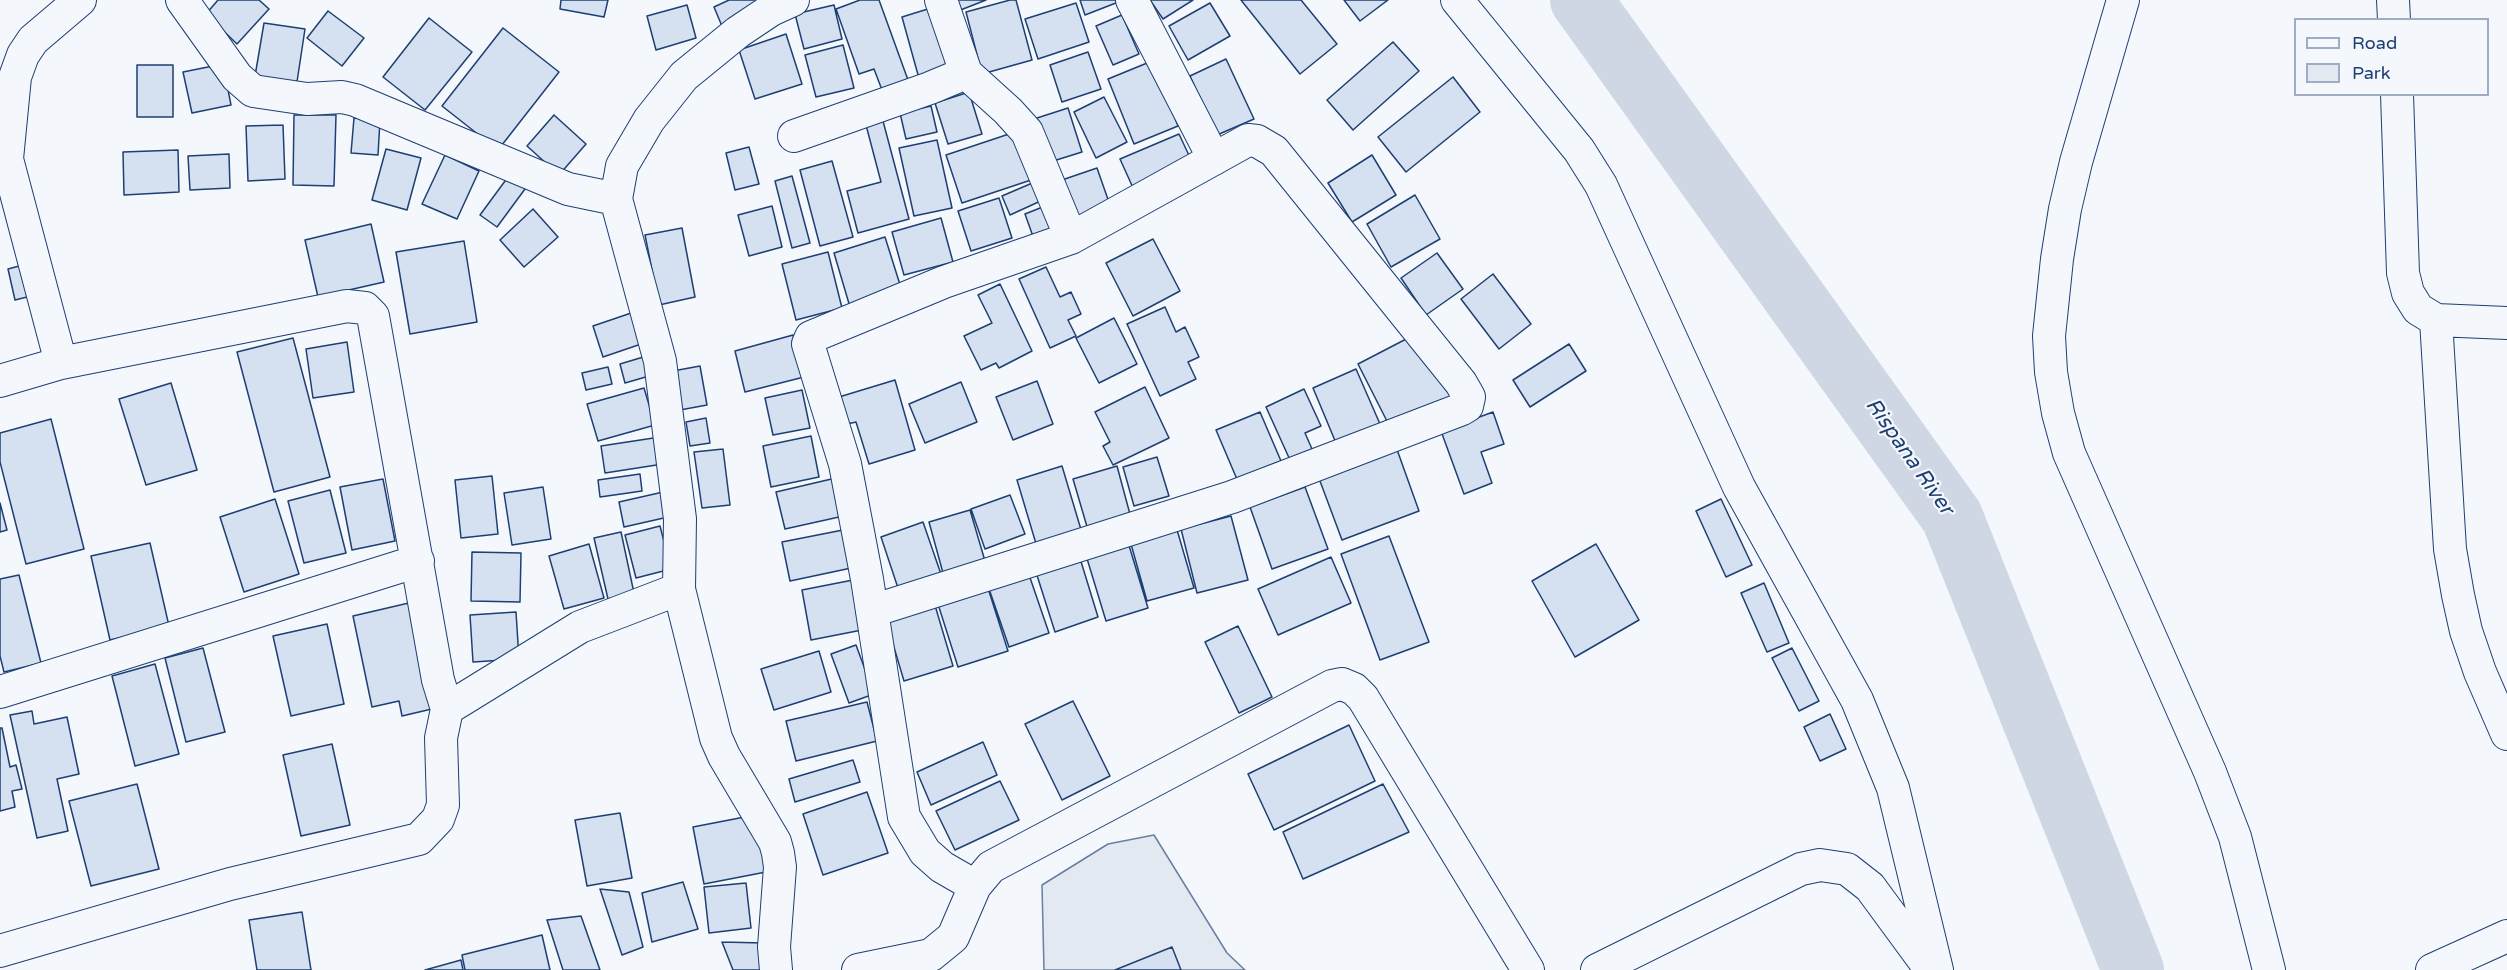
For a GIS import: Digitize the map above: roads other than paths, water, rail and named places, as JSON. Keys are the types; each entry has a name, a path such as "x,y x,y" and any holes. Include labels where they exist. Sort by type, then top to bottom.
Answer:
{"street":[{"path":"61,363 3,160 15,77 23,55 33,40 80,0"},
{"path":"182,0 237,77 254,91 307,99 342,97 355,100 568,189 615,199"},
{"path":"776,970 774,947 780,867 776,842 724,756 716,738 679,589 680,519 660,361 615,199 622,166 655,112 684,76 738,32 771,10 793,0"},
{"path":"941,0 966,73 1008,111 1027,132 1071,238"},
{"path":"1132,0 1214,159"},
{"path":"1457,0 1579,150 1601,185 1739,487 1857,700 1893,788 1937,970"},
{"path":"2122,0 2065,209 2049,336 2051,372 2058,413 2070,453 2210,772 2235,837 2269,970"},
{"path":"2394,0 2394,18"},
{"path":"794,136 966,73"},
{"path":"2397,96 2403,273 2408,293 2418,309 2436,321 2507,323"},
{"path":"872,611 1232,497 1467,406 1469,397 1461,383 1274,151 1267,144 1248,140 1071,238 944,282 809,339 808,344 844,464 872,611 904,818 925,852 942,867 975,886"},
{"path":"0,381 61,363 348,306 366,308 375,320 438,680 447,709 441,738 443,805 438,819 419,839 230,884 0,951"},
{"path":"2436,321 2450,549 2466,631 2480,672 2507,734"},
{"path":"0,692 418,561"},
{"path":"447,709 580,627 679,589"},
{"path":"858,970 931,955 942,948 957,929 975,886 991,867 1322,692 1342,684 1354,689 1363,698 1528,970"},
{"path":"1597,970 1801,869 1820,865 1847,869 1870,887 1931,970"},
{"path":"2432,970 2507,936"}],"waterway":[{"name":"Rispana River","path":"1581,0 1952,517 2133,970"}]}
